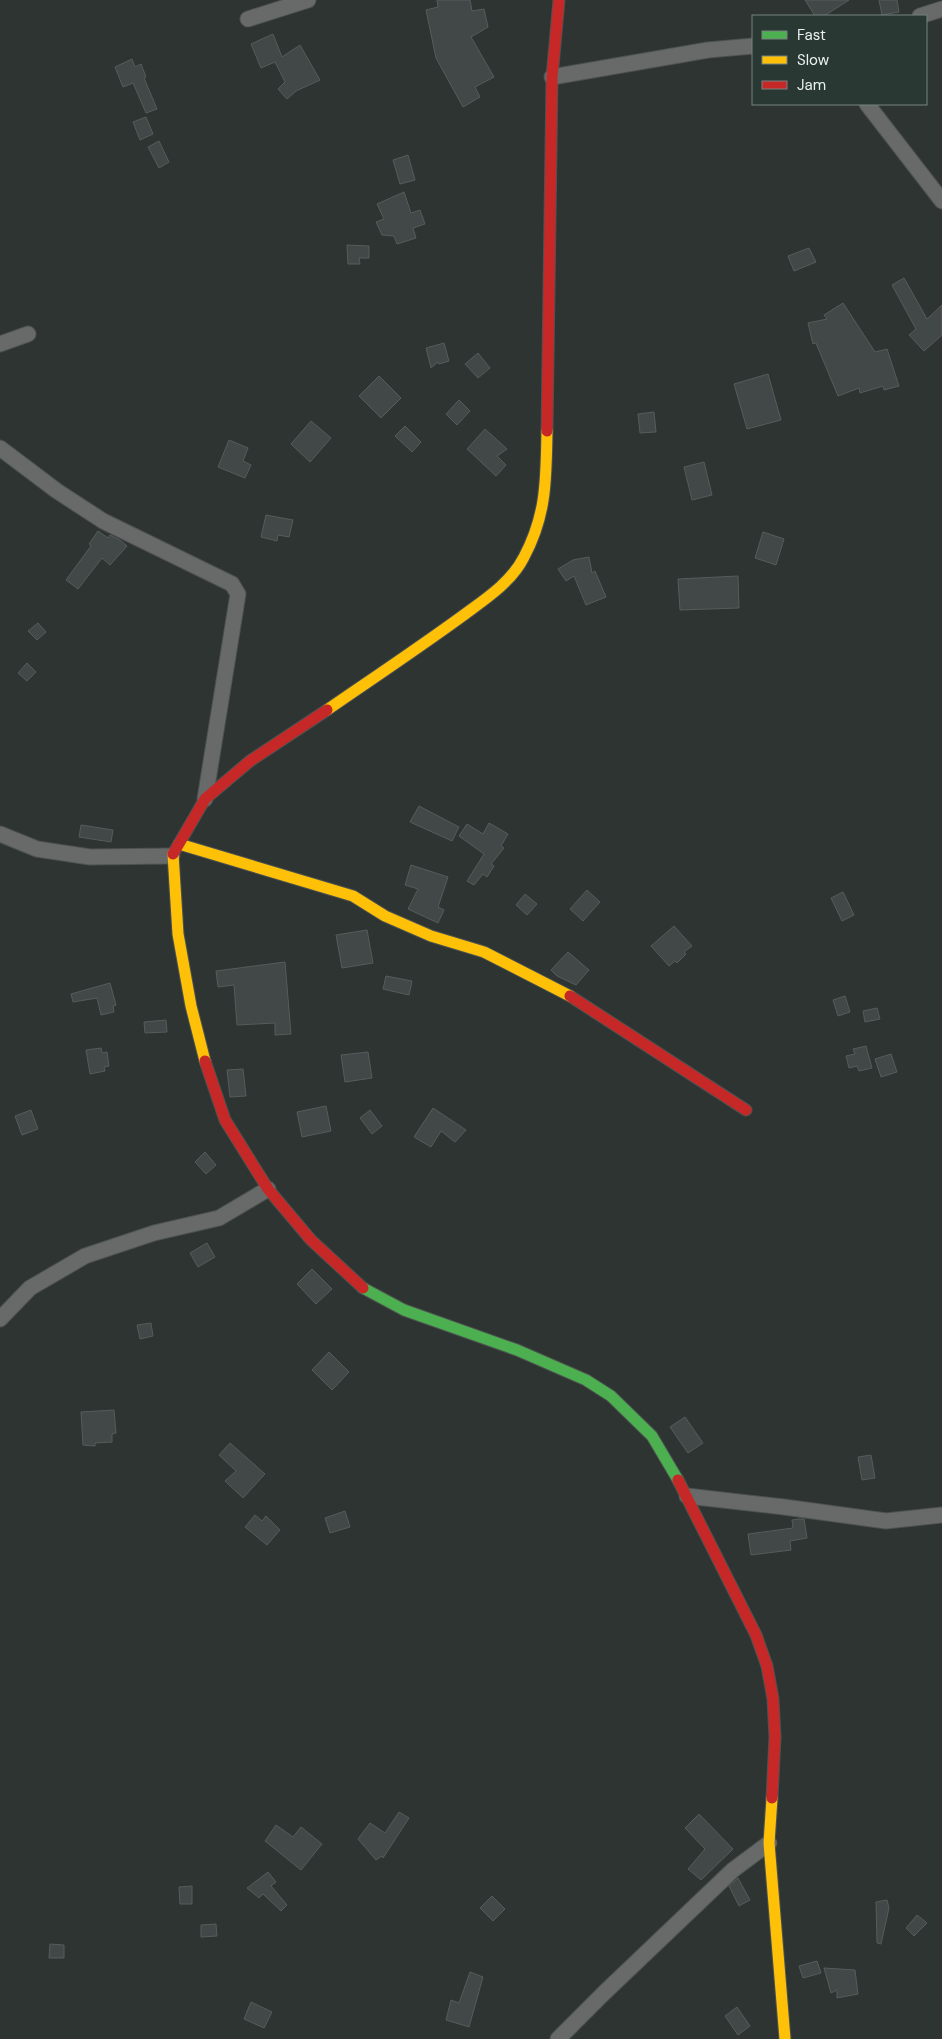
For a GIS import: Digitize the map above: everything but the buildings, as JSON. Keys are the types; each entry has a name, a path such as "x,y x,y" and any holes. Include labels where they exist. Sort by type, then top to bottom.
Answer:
{"street":[{"path":"248,19 308,0"},
{"path":"559,0 552,77 546,490 537,528 524,558 513,574 492,594 430,640 250,761 205,799 175,850 178,934 191,1006 203,1055 224,1120 268,1189 311,1240 360,1287 404,1310 517,1350 586,1380 611,1396 652,1436 687,1496 756,1634 767,1666 774,1699 775,1736 768,1843 785,2039"},
{"path":"923,15 942,9"},
{"path":"552,77 708,50 752,46"},
{"path":"868,105 942,201"},
{"path":"0,344 28,334"},
{"path":"0,448 57,491 103,521 232,584 236,588 238,594 205,799"},
{"path":"0,834 37,849 90,857 175,850 353,896 385,916 430,936 484,952 578,1000 746,1110"},
{"path":"0,1319 30,1288 86,1256 154,1233 219,1218 268,1189"},
{"path":"687,1496 886,1521 942,1515"},
{"path":"558,2039 733,1870 768,1843"}],"traffic: fast":[{"path":"363,1288 404,1310 517,1350 586,1380 611,1396 652,1436 678,1480"}],"traffic: slow":[{"path":"327,710 479,604 512,575 532,541 541,511 544,496 547,431"},
{"path":"179,844 353,896 385,916 431,936 484,952 570,996"},
{"path":"173,854 178,934 191,1006 205,1061"},
{"path":"772,1798 769,1843 785,2039"}],"traffic: jam":[{"path":"547,431 552,77 559,0"},
{"path":"173,854 205,799 250,761 327,710"},
{"path":"570,996 746,1110"},
{"path":"205,1061 225,1120 268,1189 311,1240 363,1288"},
{"path":"678,1480 756,1635 767,1666 773,1699 775,1737 772,1798"}]}
